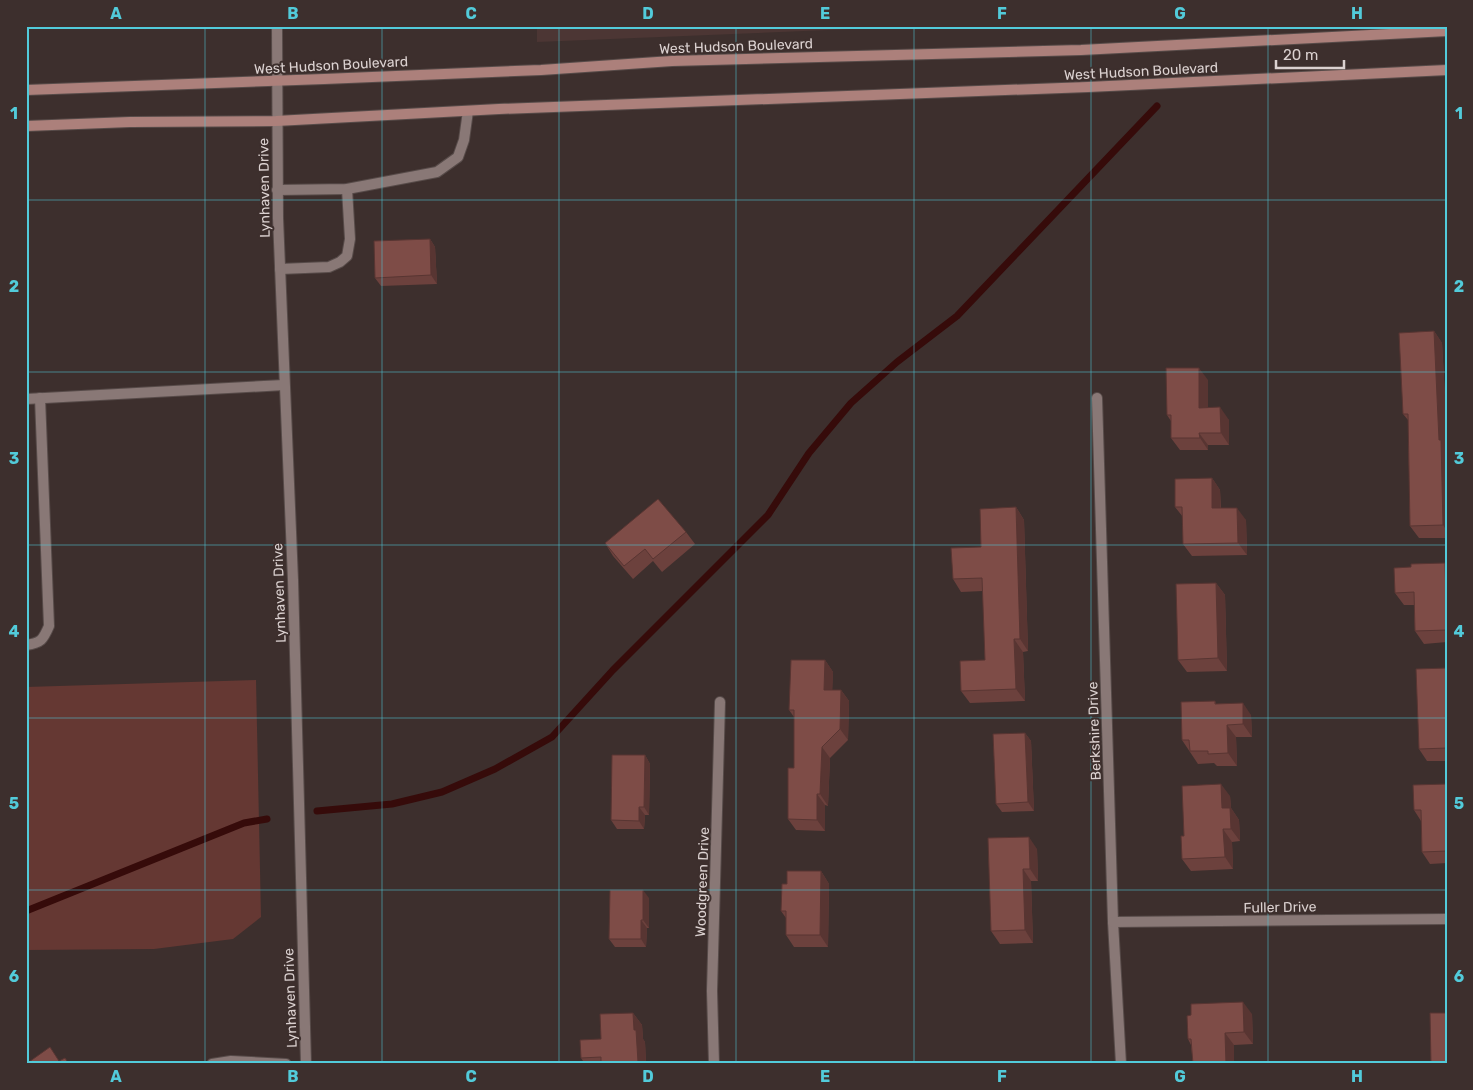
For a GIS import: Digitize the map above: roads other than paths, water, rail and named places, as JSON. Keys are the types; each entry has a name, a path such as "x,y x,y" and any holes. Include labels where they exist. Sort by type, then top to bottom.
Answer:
{"main road":[{"name":"West Hudson Boulevard","path":"26,90 541,70 672,61 1082,50 1447,31"},
{"name":"West Hudson Boulevard","path":"26,126 130,122 276,122 468,111 1088,87 1447,70"}],"street":[{"name":"Lynhaven Drive","path":"277,26 277,190 293,580 306,1064"},
{"path":"277,190 347,189 437,172 458,157 464,140 468,111"},
{"path":"280,269 329,267 347,256 350,239 347,189"},
{"path":"26,399 284,385"},
{"path":"26,645 43,640 49,626 40,398"},
{"name":"Berkshire Drive","path":"1097,398 1114,922 1121,1064"},
{"name":"Woodgreen Drive","path":"714,1064 712,991 720,702"},
{"name":"Fuller Drive","path":"1114,922 1447,919"},
{"path":"212,1064 231,1061 286,1064"}],"waterway":[{"path":"317,811 392,804 442,792 495,769 552,737 613,670 768,515 809,453 851,403 897,362 957,316 1157,106"},
{"path":"26,911 244,823 267,819"}]}
